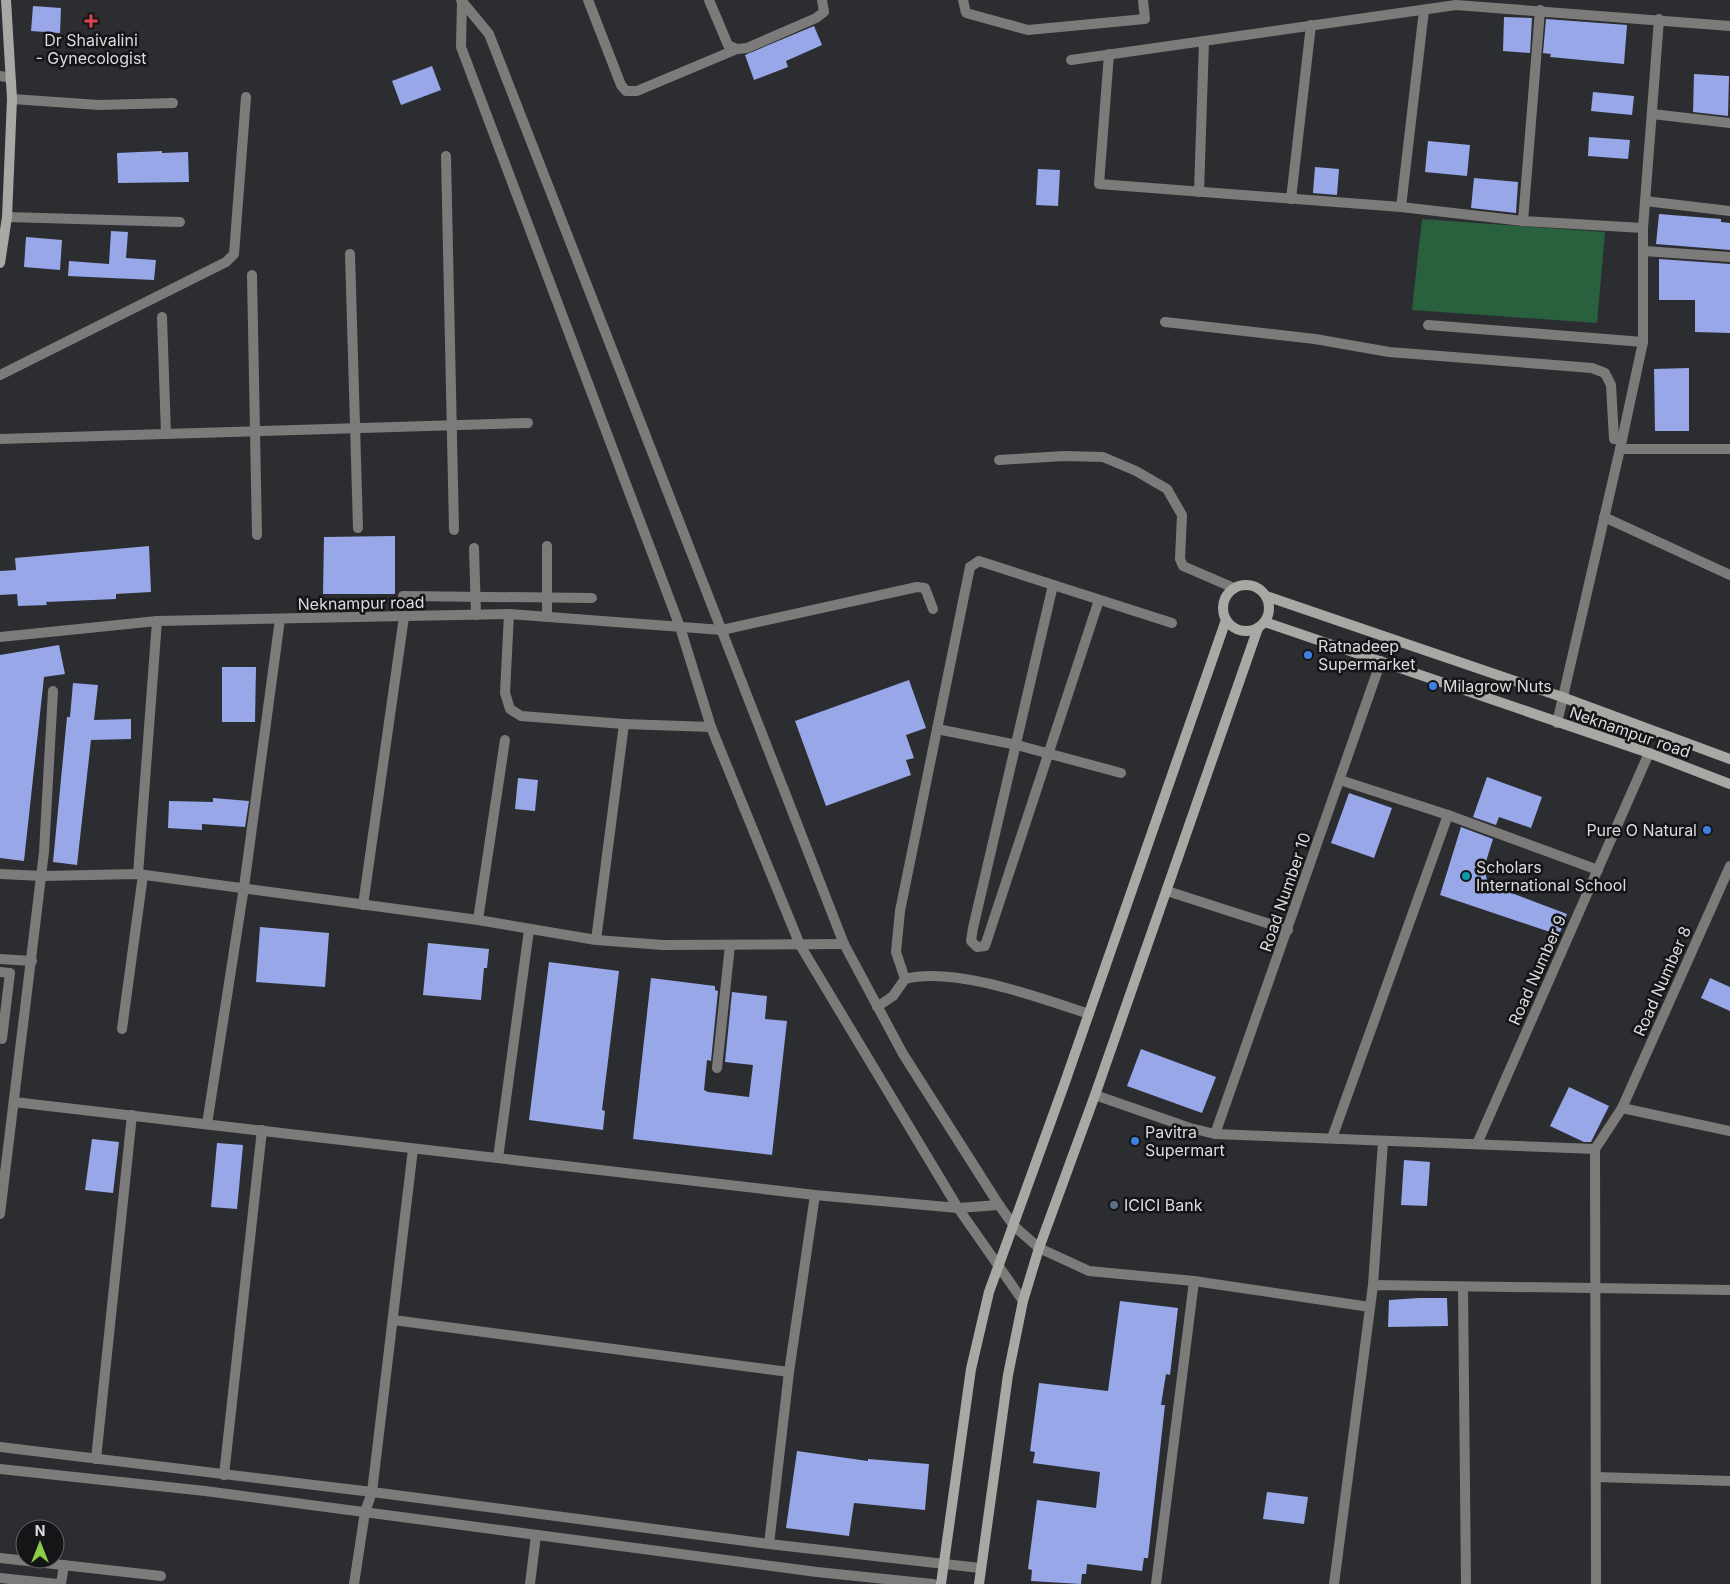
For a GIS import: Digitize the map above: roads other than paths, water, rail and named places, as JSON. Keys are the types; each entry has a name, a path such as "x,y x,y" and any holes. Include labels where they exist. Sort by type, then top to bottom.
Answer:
{"street":[{"path":"0,263 7,216 12,98 5,77 6,0"},
{"path":"588,0 622,86 626,91 637,91 737,49 747,48 816,18 824,12 822,0"},
{"path":"709,0 728,44 737,49"},
{"path":"963,0 966,13 1028,30 1144,20 1143,0"},
{"path":"461,1 461,47 680,627 711,728 800,945 958,1208 1023,1301"},
{"path":"461,1 489,34 844,944 903,1054 999,1205 1014,1226 1039,1248 1089,1272 1194,1280 1370,1307"},
{"path":"1071,60 1456,5 1659,19 1730,26"},
{"path":"1401,207 1424,10"},
{"path":"1523,221 1540,10"},
{"path":"1556,723 1621,445 1642,342 1643,228 1659,19"},
{"path":"1291,199 1311,25"},
{"path":"1199,192 1204,40"},
{"path":"1109,54 1099,184 1401,207 1523,221 1643,228"},
{"path":"0,375 226,262 234,254 246,97"},
{"path":"12,98 99,105 173,102"},
{"path":"1652,114 1730,124"},
{"path":"446,156 450,425 454,530"},
{"path":"1645,201 1730,211"},
{"path":"7,216 180,222"},
{"path":"1644,251 1730,257"},
{"path":"350,254 358,528"},
{"path":"252,275 257,535"},
{"path":"162,317 166,434"},
{"path":"1165,322 1315,338 1389,352 1592,368 1605,373 1611,385 1614,439 1621,445 1730,449"},
{"path":"1428,325 1642,342"},
{"path":"0,439 528,423"},
{"path":"999,460 1064,456 1102,457 1136,471 1167,489 1182,515 1180,559 1183,566 1234,588"},
{"path":"1604,517 1730,575"},
{"path":"547,617 548,546"},
{"path":"474,548 476,615"},
{"path":"905,979 896,952 900,911 970,567 979,562 1172,623"},
{"path":"1053,585 973,928 971,941 978,947 985,946 1099,600"},
{"path":"979,1584 1008,1375 1023,1301 1039,1248 1095,1096 1261,625 1269,614 1269,604 1266,596 1260,589 1251,585 1234,588 1227,594 1223,602 1222,612 1232,627 1240,631 1261,625"},
{"name":"Neknampur road","path":"0,637 157,621 509,614 722,630 917,587 924,588 933,609"},
{"path":"403,596 592,598"},
{"name":"Neknampur road","path":"1266,596 1562,697 1730,759"},
{"path":"509,614 505,693 510,709 521,716 711,728"},
{"path":"363,905 404,617"},
{"path":"206,1124 244,887 280,619"},
{"path":"941,1584 972,1369 987,1301 1226,620"},
{"path":"122,1029 140,874 157,621"},
{"name":"Neknampur road","path":"1261,625 1381,661 1556,723 1649,753 1730,784"},
{"name":"Road Number 10","path":"1215,1134 1381,661"},
{"path":"0,1214 2,1175 14,1102 42,876 53,691"},
{"path":"596,940 624,724"},
{"path":"937,729 1016,744 1120,773"},
{"path":"478,920 505,740"},
{"name":"Road Number 9","path":"1477,1144 1649,753"},
{"path":"1340,780 1448,815 1598,870"},
{"path":"1332,1138 1448,815"},
{"name":"Road Number 8","path":"1595,1149 1622,1108 1730,866"},
{"path":"0,874 42,876 140,874 478,920 596,940 663,945 844,944"},
{"path":"1167,891 1288,930"},
{"path":"498,1158 529,930"},
{"path":"717,1068 730,945"},
{"path":"0,959 32,961"},
{"path":"0,972 10,973 1,1038 22,1040"},
{"path":"877,1007 893,996 905,979 922,974 940,975 991,985 1089,1014"},
{"path":"1095,1096 1190,1128 1215,1134 1595,1149 1596,1584"},
{"path":"14,1102 815,1195 958,1208 999,1205"},
{"path":"1622,1108 1730,1131"},
{"path":"96,1459 132,1115"},
{"path":"224,1475 262,1130"},
{"path":"1334,1584 1373,1285 1383,1142"},
{"path":"354,1584 365,1512 372,1492 413,1149"},
{"path":"769,1544 788,1372 815,1195"},
{"path":"1156,1584 1194,1280"},
{"path":"1373,1285 1730,1290"},
{"path":"1463,1287 1466,1584"},
{"path":"393,1320 788,1372"},
{"path":"0,1447 372,1492 769,1544 980,1568"},
{"path":"0,1469 205,1491 817,1572 933,1584"},
{"path":"1596,1477 1730,1480"},
{"path":"530,1584 536,1535"},
{"path":"0,1558 15,1560"},
{"path":"65,1565 161,1576"},
{"path":"61,1584 63,1569"},
{"path":"0,1578 57,1584"}],"place":[{"name":"Dr Shaivalini - Gynecologist","path":"91,21"},
{"name":"Ratnadeep Supermarket","path":"1308,655"},
{"name":"Milagrow Nuts","path":"1433,686"},
{"name":"Pure O Natural","path":"1707,830"},
{"name":"Scholars International School","path":"1466,876"},
{"name":"Pavitra Supermart","path":"1135,1141"},
{"name":"ICICI Bank","path":"1114,1205"}]}
